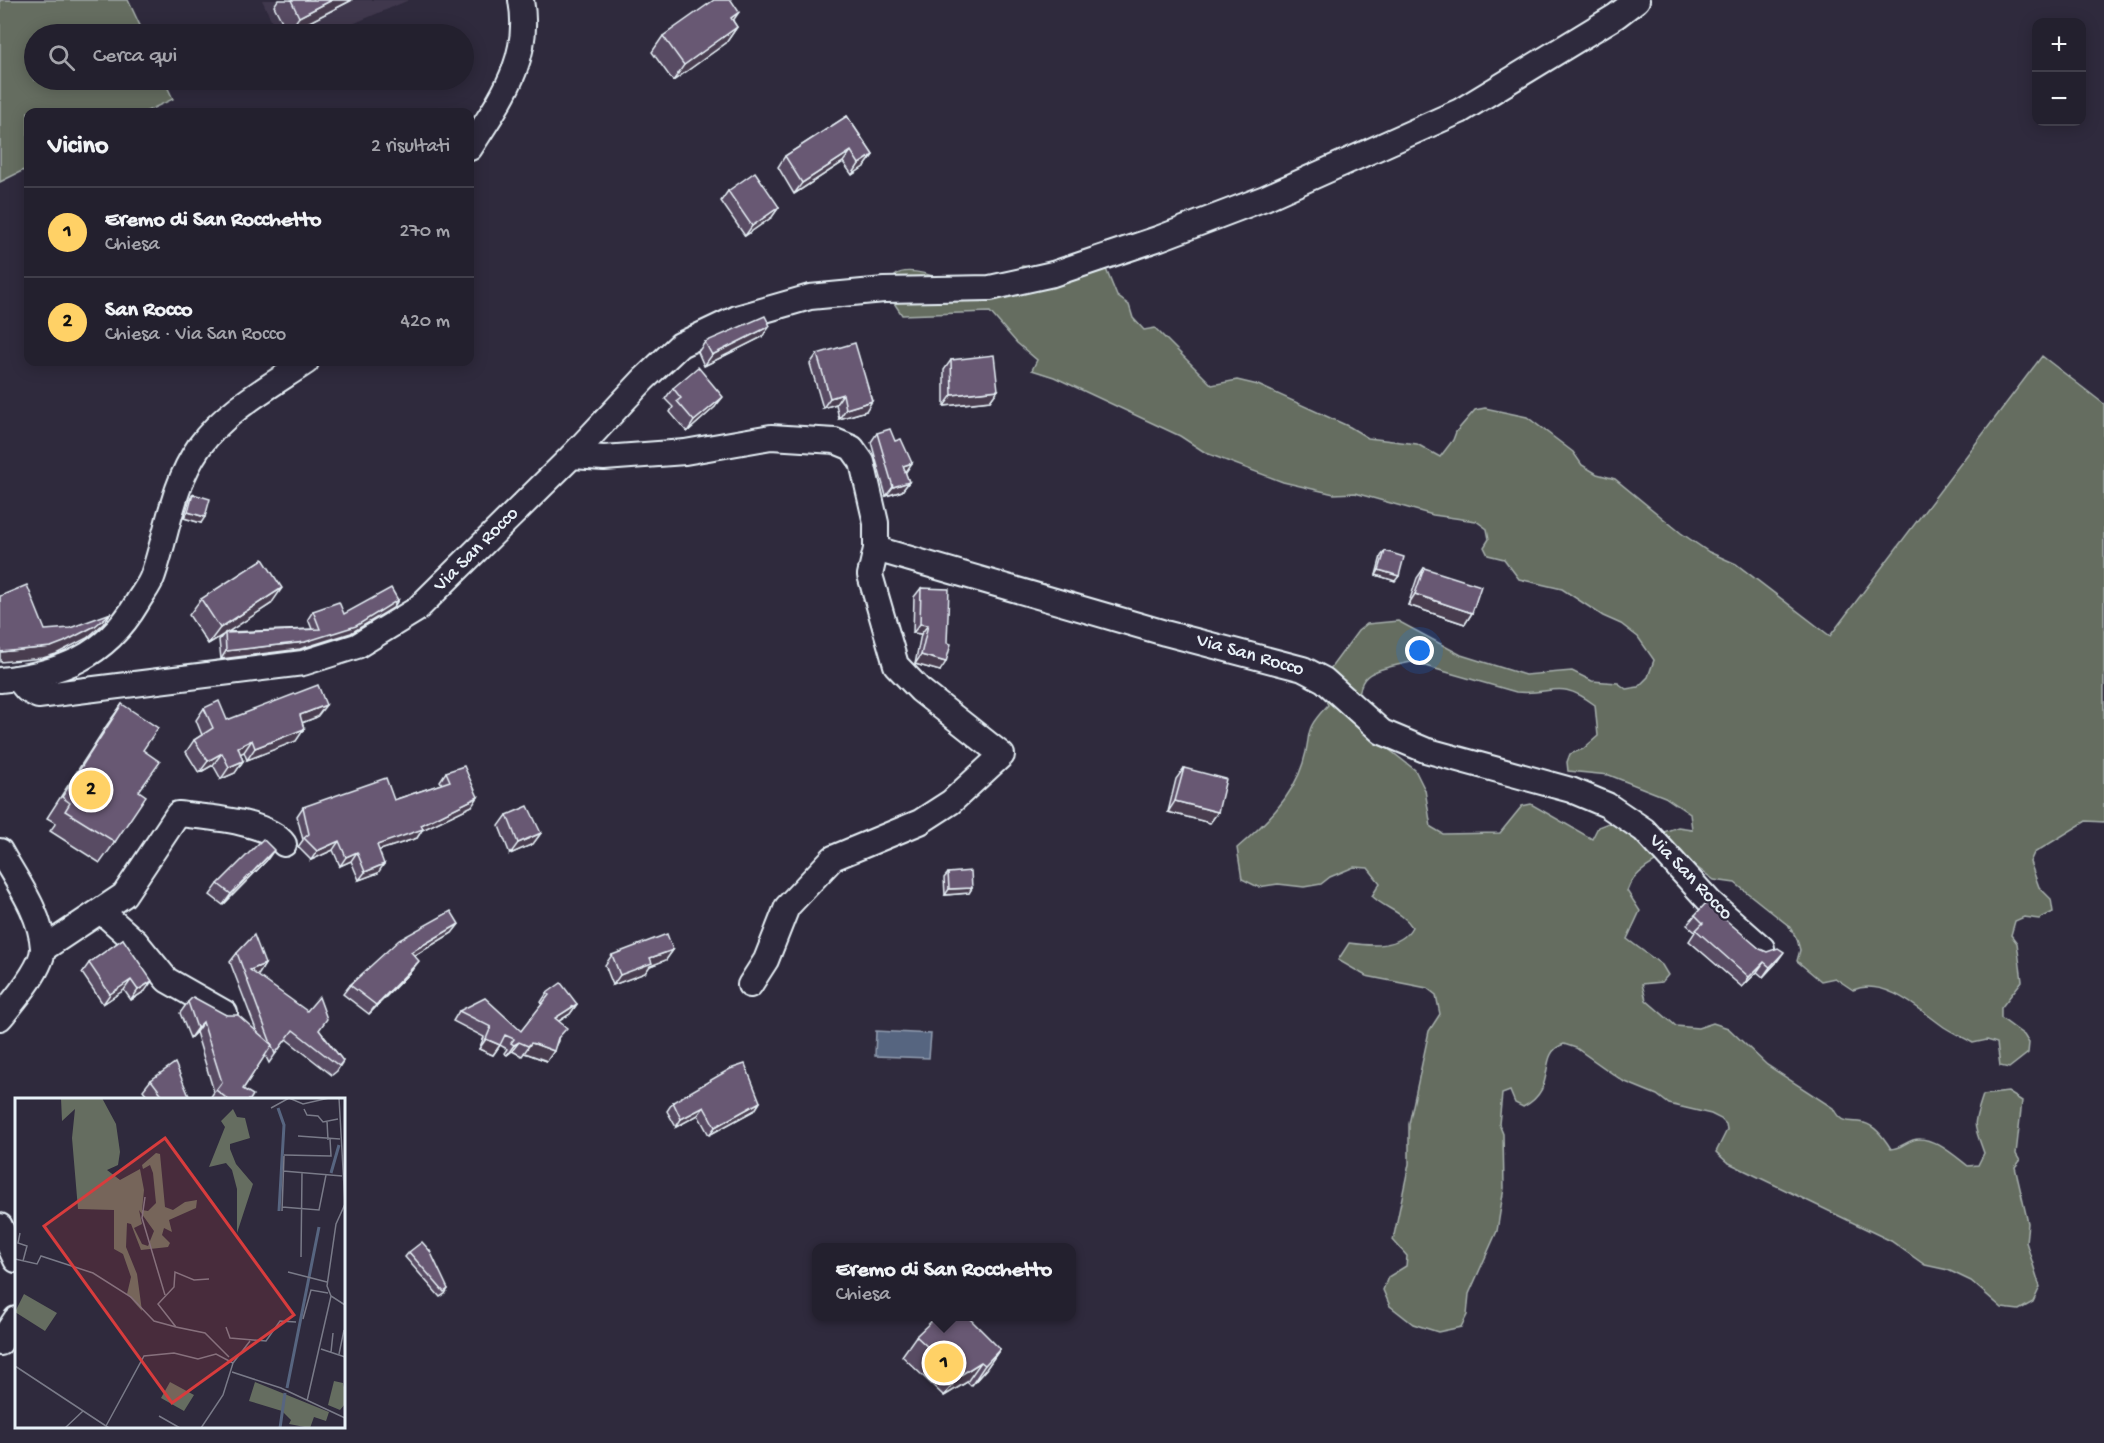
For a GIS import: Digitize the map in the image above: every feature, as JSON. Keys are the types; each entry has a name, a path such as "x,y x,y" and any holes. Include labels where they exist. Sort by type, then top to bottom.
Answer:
{"street":[{"path":"474,141 514,75 523,40 521,0"},
{"name":"Via San Rocco","path":"9,679 38,696 303,663 357,646 416,610 572,456 628,394 680,345 737,318 810,297 884,290 990,288 1053,274 1160,238 1265,198 1460,111 1616,16 1637,0"},
{"path":"9,679 62,668 88,657 109,641 129,617 152,577 177,487 199,448 217,425 300,366"},
{"path":"572,456 604,458 685,452 771,438 835,441 852,448 862,462 876,523 876,549 870,575 896,665 920,690 1002,755 951,802 920,822 833,858 787,907 766,960 750,985"},
{"name":"Via San Rocco","path":"876,549 1165,633 1303,669 1324,680 1382,732 1425,750 1571,790 1607,805 1644,830 1710,902 1762,948"},
{"path":"43,949 124,895 178,814 219,818 277,835 284,844"},
{"path":"0,851 33,909 43,949 37,967 0,1018"},
{"path":"101,911 136,942 167,980 225,1013"},
{"path":"0,1226 15,1258"},
{"path":"0,1343 15,1321"}],"shaded area":[{"path":"262,0 409,0 353,24 273,24"}],"green space":[{"path":"0,0 128,0 139,24 24,24 24,90 169,90 173,99 154,108 24,108 24,170 0,182"},
{"path":"1086,254 1101,257 1117,296 1129,305 1133,318 1144,330 1155,328 1212,385 1237,380 1258,385 1350,427 1368,438 1417,444 1440,457 1456,432 1475,410 1485,408 1527,417 1573,452 1582,465 1597,474 1615,479 1681,533 1709,552 1736,564 1830,636 2042,356 2104,404 2104,822 2086,821 2034,853 2030,862 2039,887 2051,899 2053,912 2039,919 2024,917 2015,921 2011,935 2017,943 2022,981 2001,1008 2001,1018 2024,1035 2029,1043 2028,1053 2009,1068 2000,1066 1997,1043 1987,1040 1973,1043 1947,1029 1902,997 1877,988 1865,987 1853,990 1835,978 1821,981 1797,961 1800,950 1797,939 1789,926 1735,883 1714,880 1676,852 1640,872 1627,891 1640,911 1627,939 1662,965 1668,975 1662,982 1642,984 1646,1000 1676,1026 1698,1028 1713,1023 1728,1028 1767,1065 1833,1108 1843,1120 1864,1123 1872,1127 1891,1149 1913,1140 1927,1140 1950,1152 1968,1166 1978,1165 1984,1153 1975,1125 1983,1095 2008,1092 2022,1101 2016,1154 2020,1161 2015,1167 2028,1223 2026,1242 2040,1287 2033,1302 2019,1310 2002,1308 1971,1281 1948,1270 1925,1265 1891,1241 1727,1162 1716,1152 1727,1130 1726,1124 1721,1119 1711,1114 1669,1104 1657,1095 1623,1081 1576,1048 1564,1044 1555,1049 1551,1055 1545,1081 1541,1091 1534,1099 1523,1107 1515,1103 1510,1091 1502,1094 1499,1124 1503,1134 1504,1188 1497,1231 1469,1294 1467,1315 1461,1327 1438,1332 1413,1324 1390,1306 1383,1290 1388,1277 1406,1266 1407,1256 1393,1240 1409,1164 1409,1124 1429,1031 1440,1014 1436,995 1427,988 1366,976 1338,960 1349,943 1375,945 1393,943 1407,934 1412,927 1404,918 1372,896 1380,883 1368,868 1354,867 1330,877 1321,884 1304,887 1278,884 1258,887 1242,879 1237,848 1267,820 1292,788 1303,763 1311,727 1328,705 1324,696 1327,673 1358,631 1367,624 1398,621 1461,655 1525,675 1572,671 1592,681 1618,683 1626,689 1638,687 1648,677 1654,660 1638,637 1621,624 1603,616 1562,589 1519,579 1504,559 1488,555 1484,547 1489,539 1487,529 1476,521 1433,515 1355,493 1334,494 1283,482 1206,453 1180,436 1054,377 1032,370 1037,360 1017,343 990,312 902,315 890,297 888,287 895,276 904,272 915,272 943,279 990,301 1000,293 1022,266 1052,268 1065,256","holes":["1411,662 1516,692 1564,690 1595,705 1598,736 1583,749 1570,754 1567,762 1568,771 1609,775 1665,797 1690,814 1692,829 1678,827 1664,832 1611,822 1598,827 1592,839 1531,804 1522,806 1500,833 1443,834 1431,827 1425,790 1415,770 1362,728 1359,697 1364,679 1380,670"]}],"water":[{"path":"876,1031 931,1034 929,1058 875,1056"}],"building":[{"path":"291,0 332,0 299,17"},
{"path":"714,0 731,0 739,12 731,18 737,27 684,65 663,36"},
{"path":"847,116 873,155 859,164 851,151 802,183 785,156"},
{"path":"755,172 779,207 752,226 728,191"},
{"path":"765,316 770,326 712,355 705,342"},
{"path":"855,343 872,401 846,409 843,394 830,398 817,354"},
{"path":"994,355 998,390 952,395 951,360"},
{"path":"698,367 723,397 694,421 677,401 681,398 673,388"},
{"path":"890,429 895,441 901,439 912,463 903,466 909,482 893,487 877,433"},
{"path":"193,494 210,499 205,517 188,512"},
{"path":"1385,551 1404,557 1399,576 1379,570"},
{"path":"263,559 282,588 220,628 201,599"},
{"path":"1424,568 1481,586 1472,613 1415,594"},
{"path":"27,585 45,630 70,628 111,613 95,626 51,647 0,652 0,596"},
{"path":"391,588 398,600 356,626 305,642 226,651 225,633 320,629 313,611 339,602 344,614"},
{"path":"921,588 949,589 947,643 951,644 946,662 921,655 928,625 920,624"},
{"path":"318,685 326,705 300,715 304,729 255,748 252,740 238,747 243,761 229,767 222,753 208,761 194,740 213,728 204,708 219,701 227,720"},
{"path":"122,704 158,728 143,750 160,762 139,791 146,796 115,842 65,811 70,803 62,797"},
{"path":"464,766 478,797 421,825 423,829 377,845 384,864 365,872 357,852 346,857 339,841 317,851 304,838 309,834 303,807 386,778 394,800 450,781 446,772"},
{"path":"1184,768 1226,779 1218,812 1175,801"},
{"path":"528,806 541,833 518,843 507,815"},
{"path":"263,839 274,850 231,894 218,884"},
{"path":"971,871 972,888 949,889 948,873"},
{"path":"1706,903 1760,949 1767,952 1778,948 1784,952 1770,967 1764,962 1749,977 1696,930 1703,923 1695,915"},
{"path":"451,911 459,924 411,952 419,961 376,1005 350,985 399,940"},
{"path":"667,934 673,950 650,958 652,963 620,975 612,955"},
{"path":"254,935 265,964 250,970 307,1011 319,997 327,1019 319,1030 343,1061 339,1066 293,1030 275,1054 237,953"},
{"path":"123,939 152,981 138,990 131,980 110,994 89,963"},
{"path":"561,983 577,1004 555,1018 567,1028 558,1038 554,1051 531,1043 528,1046 519,1042 514,1045 511,1043 514,1039 505,1035 500,1045 486,1039 491,1027 459,1011 485,998 521,1031 549,995 547,993"},
{"path":"193,997 226,1015 238,1015 272,1045 243,1089 253,1095 251,1098 226,1098 216,1090 222,1082 203,1022 197,1028 188,1002"},
{"path":"175,1063 189,1096 164,1098 151,1080"},
{"path":"745,1064 760,1102 715,1127 704,1107 681,1119 673,1102 730,1069"},
{"path":"422,1242 430,1251 448,1289 444,1292 409,1252"},
{"path":"932,1321 972,1321 1000,1349 985,1365 981,1362 959,1376 916,1336"}],"place":[{"name":"San Rocco","path":"91,790"},
{"name":"Eremo di San Rocchetto","path":"944,1363"}]}
